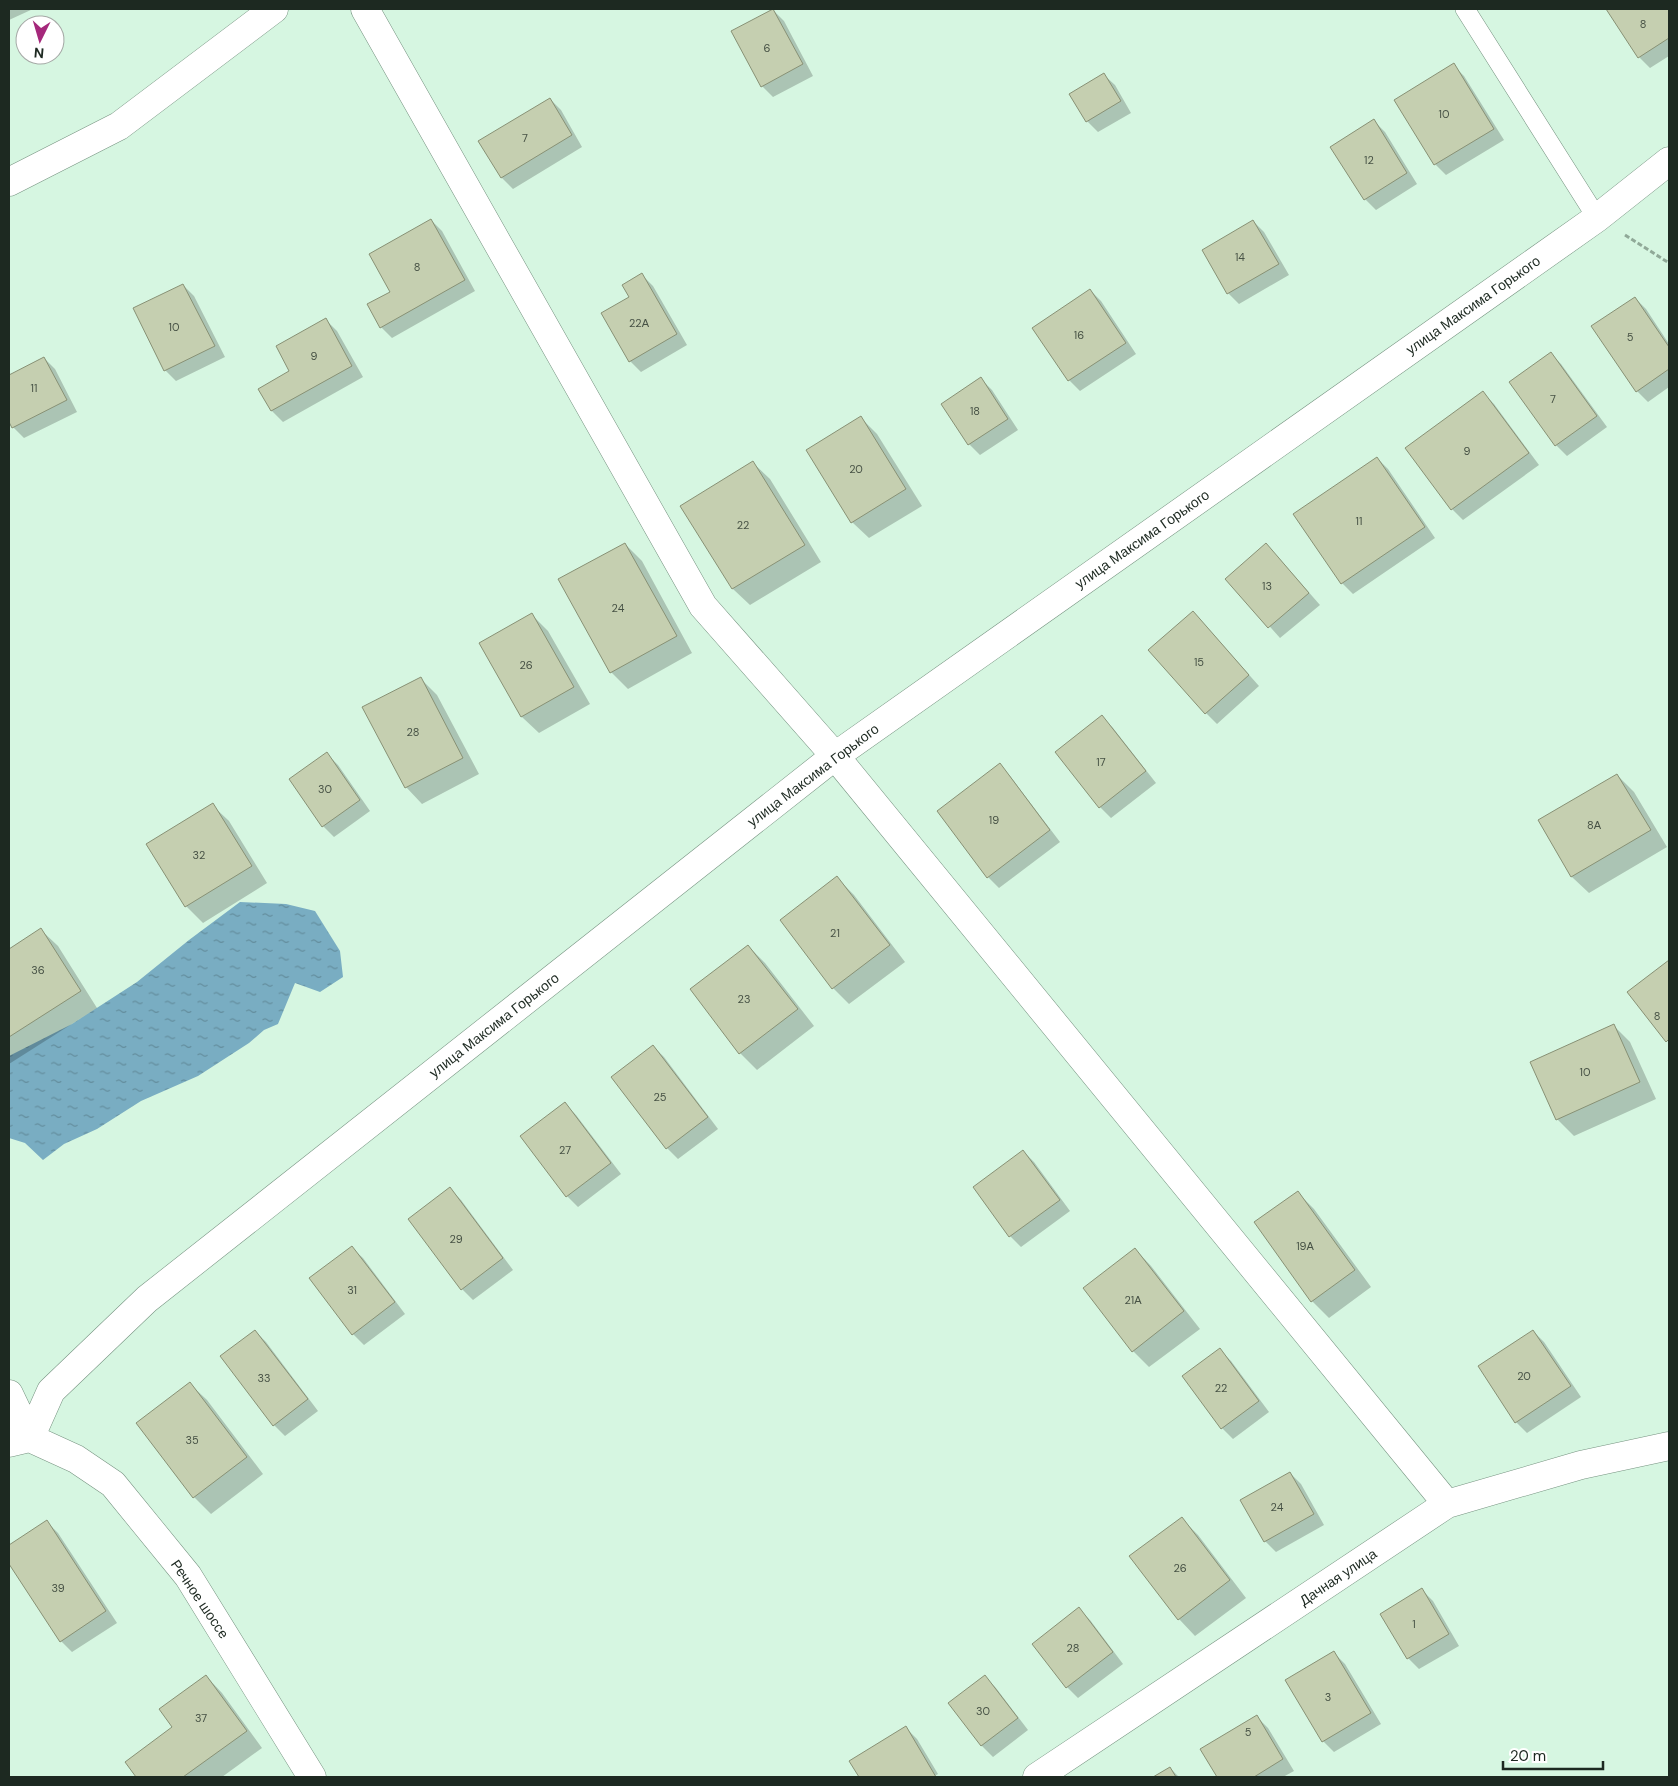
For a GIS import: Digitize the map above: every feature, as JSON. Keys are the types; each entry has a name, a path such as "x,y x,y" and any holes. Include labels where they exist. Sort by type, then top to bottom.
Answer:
{"street":[{"path":"9,182 119,126 274,9"},
{"path":"364,9 703,606 835,756 1447,1504"},
{"name":"улица Максима Горького","path":"19,1441 51,1391 147,1299 835,756 1597,218 1669,161"},
{"path":"9,1394 19,1441"},
{"name":"Речное шоссе","path":"19,1441 76,1459 113,1484 188,1576 312,1777"},
{"name":"Дачная улица","path":"1037,1777 1447,1504 1580,1465 1669,1446"}],"lane":[{"path":"1465,9 1597,218"}],"path":[{"path":"1597,218 1669,263"}],"water":[{"path":"240,902 286,904 315,911 340,951 343,977 320,992 295,983 278,1024 264,1030 249,1043 198,1076 141,1101 97,1129 64,1144 43,1160 25,1143 9,1138 9,1056 72,1024 137,982"}],"building":[{"path":"773,9 803,64 761,87 731,31"},
{"path":"1606,9 1669,9 1669,38 1638,58"},
{"path":"1454,63 1494,129 1434,165 1394,100"},
{"path":"1104,73 1121,101 1086,122 1069,94"},
{"path":"550,98 572,135 501,178 478,141"},
{"path":"1374,119 1407,173 1364,200 1330,147"},
{"path":"431,219 465,280 380,328 367,304 390,292 369,254"},
{"path":"1253,220 1279,264 1227,294 1202,250"},
{"path":"642,273 677,334 629,362 601,313 629,297 622,285"},
{"path":"183,284 215,346 164,371 133,308"},
{"path":"1090,289 1126,343 1068,381 1032,328"},
{"path":"1635,297 1669,347 1669,369 1636,392 1591,326"},
{"path":"326,318 352,366 271,411 258,389 289,371 276,346"},
{"path":"1551,352 1597,416 1555,446 1509,382"},
{"path":"44,357 67,400 12,428 9,422 9,375"},
{"path":"981,377 1008,419 968,445 941,404"},
{"path":"1483,391 1529,453 1451,510 1405,448"},
{"path":"861,416 906,489 851,523 806,450"},
{"path":"1377,457 1425,527 1341,584 1293,514"},
{"path":"753,461 805,545 732,589 680,506"},
{"path":"625,543 677,636 610,673 558,579"},
{"path":"1266,543 1309,593 1268,628 1225,579"},
{"path":"1193,611 1249,675 1205,714 1148,650"},
{"path":"532,613 574,687 521,717 479,643"},
{"path":"421,677 463,758 405,788 362,707"},
{"path":"1102,715 1146,771 1099,808 1055,752"},
{"path":"327,752 360,800 322,827 289,779"},
{"path":"1000,763 1050,830 987,878 937,811"},
{"path":"1617,774 1651,830 1571,877 1538,820"},
{"path":"213,803 252,866 185,907 146,844"},
{"path":"837,876 890,945 832,989 780,920"},
{"path":"41,928 81,991 9,1037 9,949"},
{"path":"748,945 798,1009 739,1054 690,989"},
{"path":"1669,960 1669,1039 1666,1042 1627,992"},
{"path":"1614,1024 1640,1082 1556,1120 1530,1062"},
{"path":"653,1045 708,1117 666,1149 611,1077"},
{"path":"565,1102 611,1163 566,1197 520,1136"},
{"path":"1023,1150 1060,1200 1009,1237 973,1187"},
{"path":"450,1187 503,1258 461,1290 408,1219"},
{"path":"1298,1191 1355,1270 1311,1302 1254,1222"},
{"path":"352,1246 395,1302 352,1335 309,1278"},
{"path":"1135,1248 1184,1311 1132,1352 1083,1288"},
{"path":"255,1330 308,1399 273,1426 220,1356"},
{"path":"1533,1330 1571,1386 1515,1423 1478,1366"},
{"path":"1220,1348 1259,1401 1221,1429 1182,1376"},
{"path":"190,1382 247,1457 193,1498 136,1423"},
{"path":"1290,1472 1314,1514 1264,1542 1240,1500"},
{"path":"1182,1517 1230,1580 1178,1620 1129,1556"},
{"path":"47,1520 106,1611 60,1642 9,1564 9,1545"},
{"path":"1422,1588 1449,1634 1407,1659 1380,1614"},
{"path":"1079,1607 1113,1652 1066,1688 1032,1644"},
{"path":"1334,1651 1371,1713 1322,1742 1285,1680"},
{"path":"206,1675 247,1731 183,1777 136,1777 125,1762 172,1727 159,1709"},
{"path":"985,1675 1018,1718 981,1746 948,1703"},
{"path":"1257,1715 1283,1759 1254,1777 1217,1777 1200,1749"},
{"path":"906,1726 936,1777 859,1777 849,1761"},
{"path":"1170,1767 1176,1777 1153,1777"}]}
